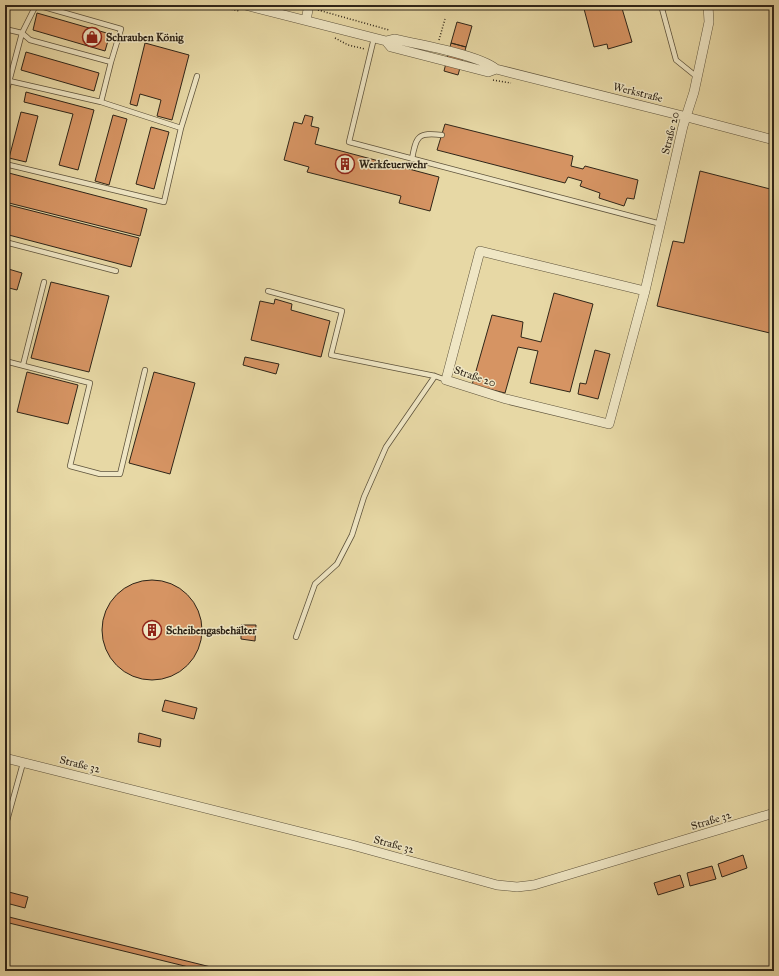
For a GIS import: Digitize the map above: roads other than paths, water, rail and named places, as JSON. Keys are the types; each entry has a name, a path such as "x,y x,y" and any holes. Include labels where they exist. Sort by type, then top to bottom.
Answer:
{"street":[{"name":"Straße 20","path":"645,291 480,251 446,380 506,399 609,424 645,291 697,78 709,22 708,5"},
{"path":"306,20 309,6"},
{"name":"Werkstraße","path":"243,9 306,20 386,41 394,39 456,54 490,64 496,69 774,140"},
{"name":"Straße 32","path":"5,758 352,845 497,885 517,887 534,885 774,814"}],"lane":[{"path":"5,97 7,80 22,33 37,5 121,29 101,102"},
{"path":"661,5 676,60 697,78"},
{"path":"5,29 22,33 30,40 111,62"},
{"path":"374,38 349,142 661,224"},
{"path":"5,164 164,202 181,128 197,76"},
{"path":"7,80 101,102 181,128"},
{"path":"412,159 417,141 422,135 426,133 442,135"},
{"path":"5,242 116,270"},
{"path":"22,365 44,282"},
{"path":"268,291 342,311 331,355 435,376 446,380"},
{"path":"5,361 90,383 70,466 100,474 120,474 145,370"},
{"path":"296,636 315,584 337,564 352,535 364,497 386,447 435,376"},
{"path":"5,828 23,763"}],"place":[{"name":"Schrauben König","path":"92,37"},
{"name":"Werkfeuerwehr","path":"345,164"},
{"name":"Scheibengasbehälter","path":"152,630"}]}
